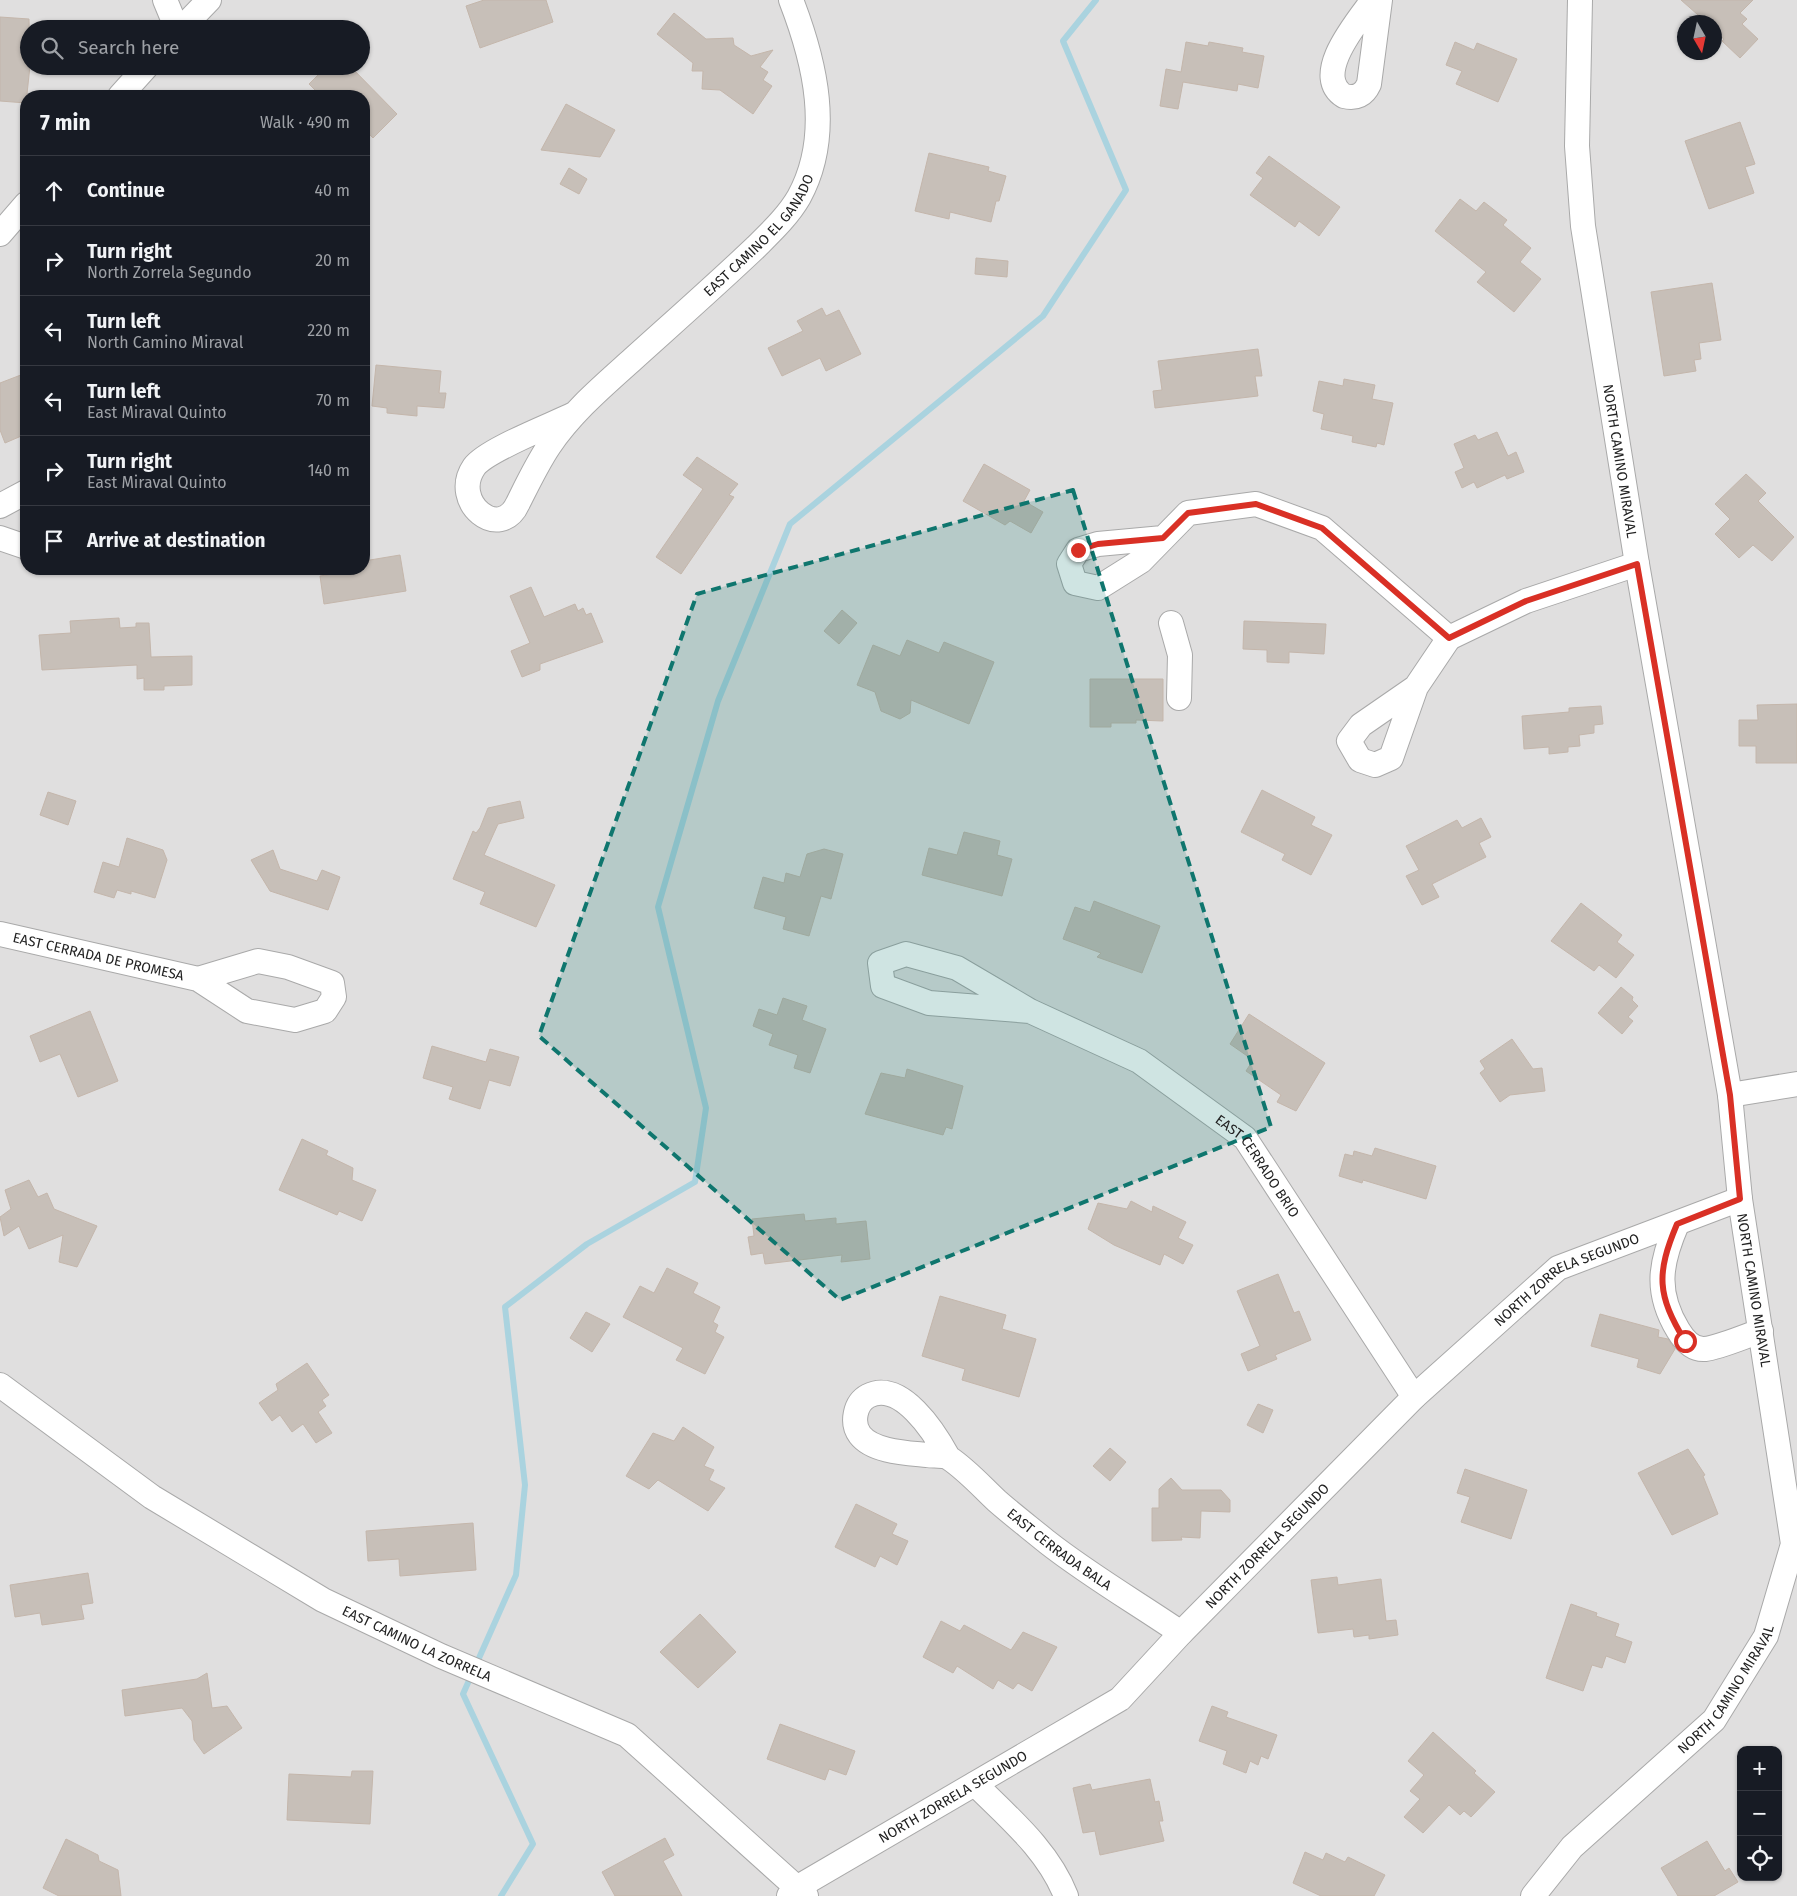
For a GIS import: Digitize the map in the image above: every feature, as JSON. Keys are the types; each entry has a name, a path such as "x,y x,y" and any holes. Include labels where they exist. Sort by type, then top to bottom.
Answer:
{"street":[{"path":"165,0 173,20"},
{"path":"190,20 209,0"},
{"name":"EAST CAMINO EL GANADO","path":"574,414 493,453 474,468 468,487 468,497 479,514 488,519 498,519 513,512 535,468 574,414 756,247 785,218 798,197 814,160 817,138 817,92 808,49 791,0"},
{"path":"1373,0 1353,28 1333,66 1332,81 1339,93 1344,96 1358,97 1367,90 1380,0"},
{"name":"NORTH CAMINO MIRAVAL","path":"1533,1896 1572,1847 1714,1720 1766,1636 1793,1544 1740,1199 1730,1095 1637,564 1584,234 1579,186 1576,107 1580,0"},
{"path":"125,90 139,75"},
{"path":"0,234 20,211"},
{"path":"0,506 20,495"},
{"path":"1163,538 1188,513 1256,504 1322,528 1449,638"},
{"path":"0,538 20,545"},
{"path":"1416,687 1449,638 1526,601 1637,564"},
{"path":"1171,623 1180,655 1179,698"},
{"name":"EAST CERRADA DE PROMESA","path":"0,934 198,979 248,1011 295,1020 326,1011 334,998 332,983 288,967 258,961 198,979"},
{"name":"EAST CERRADO BRIO","path":"1030,1011 929,1003 883,986 880,963 906,954 957,968 1030,1011 1139,1061 1245,1138 1414,1397"},
{"path":"1730,1095 1797,1084"},
{"name":"NORTH ZORRELA SEGUNDO","path":"798,1893 975,1784 1120,1699 1181,1633 1414,1397 1558,1268 1740,1199"},
{"path":"1677,1224 1668,1244 1662,1291 1665,1306 1685,1341 1695,1347 1705,1349 1761,1331"},
{"name":"EAST CAMINO LA ZORRELA","path":"0,1385 10,1398 152,1497 323,1600 441,1656 627,1735 798,1893"},
{"name":"EAST CERRADA BALA","path":"948,1457 1049,1543 1181,1633"},
{"path":"975,1784 1036,1845 1057,1874 1066,1896"}],"highlighted area":[{"path":"1073,490 1271,1127 840,1300 539,1036 697,594"}],"shaded area":[{"path":"0,0 1797,0 1797,1896 0,1896"}],"building":[{"path":"484,0 546,0 553,22 480,48 466,6"},
{"path":"1681,0 1753,0 1740,13 1747,19 1742,24 1758,39 1740,58 1722,41 1724,39 1722,37 1722,15 1698,15"},
{"path":"674,13 706,39 733,38 734,45 751,56 773,50 760,67 768,72 763,80 772,86 753,114 720,90 702,89 703,71 692,71 693,63 657,34"},
{"path":"0,17 29,19 20,20 20,75 29,75 27,90 20,90 20,103 0,101"},
{"path":"1186,42 1208,46 1209,42 1243,48 1242,52 1264,56 1258,88 1238,84 1237,91 1183,82 1178,109 1160,106 1166,69 1181,72"},
{"path":"1455,42 1474,50 1477,43 1517,59 1498,102 1456,84 1462,71 1446,65"},
{"path":"318,75 359,75 397,114 373,138 370,135 370,90 315,90 309,84"},
{"path":"566,104 615,130 600,157 541,150"},
{"path":"1740,122 1755,164 1745,167 1754,193 1709,209 1685,141"},
{"path":"929,153 989,167 988,171 1006,176 999,201 996,201 991,222 950,212 949,219 915,211"},
{"path":"1269,156 1340,207 1319,236 1299,221 1295,227 1250,195 1263,178 1256,173"},
{"path":"569,168 587,179 579,194 560,184"},
{"path":"1460,199 1476,211 1484,202 1507,220 1503,225 1531,248 1520,262 1541,279 1514,312 1477,282 1486,272 1435,231"},
{"path":"976,258 1008,261 1007,277 975,274"},
{"path":"1712,283 1721,340 1699,343 1701,359 1694,360 1696,371 1664,376 1651,292"},
{"path":"822,308 826,316 839,310 861,354 826,371 820,358 782,376 768,348 803,331 797,321"},
{"path":"1258,349 1262,376 1255,376 1258,396 1155,408 1153,391 1162,390 1158,361"},
{"path":"376,365 441,371 439,393 446,393 444,408 417,406 417,416 387,413 387,408 372,406"},
{"path":"20,375 20,437 5,443 0,430 0,383"},
{"path":"1344,379 1375,385 1372,399 1393,403 1384,445 1377,443 1376,447 1352,442 1353,436 1321,429 1324,414 1313,411 1319,381 1343,386"},
{"path":"1497,432 1508,456 1516,452 1524,472 1507,479 1505,475 1477,488 1474,482 1462,488 1455,472 1464,468 1454,444 1475,435 1478,440"},
{"path":"697,457 738,484 729,495 734,497 681,574 656,557 703,489 683,475"},
{"path":"984,464 1030,490 1024,501 1043,512 1031,533 1010,521 1005,525 963,501"},
{"path":"1746,474 1766,493 1758,501 1794,537 1772,561 1753,545 1739,558 1715,534 1730,519 1715,504"},
{"path":"400,555 406,591 324,604 320,576 370,575 370,560"},
{"path":"531,587 544,617 575,604 578,611 583,608 586,615 591,613 603,642 540,664 540,670 522,677 511,651 530,643 510,596"},
{"path":"842,610 857,623 839,644 824,631"},
{"path":"119,618 120,628 136,627 136,623 149,623 151,657 192,656 192,685 164,686 164,690 144,690 144,678 137,679 137,665 42,670 39,635 71,633 70,621"},
{"path":"1244,621 1326,624 1324,654 1289,652 1289,663 1267,662 1267,650 1243,649"},
{"path":"907,640 939,653 944,642 994,662 969,724 911,700 910,713 900,719 881,711 875,692 857,685 873,645 900,656"},
{"path":"1090,679 1163,679 1163,721 1136,720 1136,723 1111,723 1111,727 1090,727"},
{"path":"1797,704 1797,763 1756,763 1756,746 1739,746 1739,720 1758,720 1757,705"},
{"path":"1601,706 1603,724 1594,725 1594,733 1579,735 1580,746 1568,747 1568,752 1549,754 1549,747 1524,749 1522,716 1569,712 1569,708"},
{"path":"1262,790 1315,817 1311,825 1332,835 1311,875 1282,860 1285,854 1241,832"},
{"path":"48,792 76,801 68,825 40,815"},
{"path":"520,801 524,818 498,824 484,855 555,885 536,927 480,904 485,892 453,879 473,831 476,833 480,828 488,808"},
{"path":"1481,818 1491,837 1479,843 1486,857 1432,884 1439,897 1422,905 1406,876 1419,870 1406,846 1457,820 1462,828"},
{"path":"964,832 1000,841 997,855 1012,859 1002,896 922,875 929,848 957,855"},
{"path":"127,838 163,850 167,860 155,898 131,891 131,894 117,890 114,898 94,892 103,862 119,867"},
{"path":"824,849 843,854 831,899 821,896 809,936 783,929 786,917 754,908 763,877 784,883 786,873 800,877 807,854"},
{"path":"273,850 280,869 317,881 322,870 340,877 328,910 270,891 251,860"},
{"path":"1094,901 1160,926 1142,973 1097,957 1101,953 1063,939 1075,907 1090,912"},
{"path":"1581,903 1622,935 1617,942 1634,955 1616,978 1599,965 1594,971 1551,941"},
{"path":"1621,987 1633,997 1632,1000 1638,1006 1628,1017 1633,1021 1622,1034 1598,1013"},
{"path":"783,998 807,1006 802,1020 826,1029 810,1073 794,1068 798,1055 769,1045 773,1034 753,1026 759,1009 777,1015"},
{"path":"90,1011 118,1081 78,1097 60,1054 40,1062 30,1036"},
{"path":"1249,1014 1325,1063 1296,1111 1277,1102 1281,1095 1246,1071 1253,1060 1230,1044"},
{"path":"1512,1039 1533,1069 1542,1068 1545,1091 1510,1095 1500,1102 1480,1073 1485,1069 1480,1061"},
{"path":"432,1046 486,1062 490,1049 519,1057 510,1086 489,1080 480,1109 449,1099 453,1087 423,1078"},
{"path":"907,1069 963,1086 952,1129 946,1127 943,1135 865,1114 881,1073 905,1078"},
{"path":"302,1139 328,1151 326,1155 353,1168 352,1180 376,1190 362,1221 339,1211 337,1215 279,1190"},
{"path":"1375,1148 1436,1166 1426,1199 1363,1180 1362,1183 1339,1176 1345,1154 1353,1156 1354,1151 1372,1156"},
{"path":"29,1180 38,1197 47,1193 54,1209 97,1226 77,1267 59,1262 63,1235 29,1249 19,1226 4,1236 0,1217 11,1209 5,1190"},
{"path":"1131,1201 1152,1212 1153,1206 1186,1222 1178,1238 1193,1245 1183,1264 1164,1254 1160,1265 1114,1245 1088,1229 1098,1203 1127,1209"},
{"path":"804,1214 805,1221 836,1218 836,1224 866,1221 870,1259 841,1262 842,1255 765,1264 763,1253 751,1255 748,1237 754,1236 752,1219"},
{"path":"667,1268 698,1283 693,1293 720,1307 713,1322 718,1325 715,1332 724,1337 705,1374 676,1360 683,1348 623,1317 640,1286 654,1293"},
{"path":"1278,1274 1294,1313 1299,1311 1311,1340 1275,1355 1277,1359 1248,1371 1241,1354 1260,1346 1237,1291"},
{"path":"940,1296 1006,1315 1002,1329 1036,1339 1019,1397 962,1380 965,1369 922,1356"},
{"path":"586,1312 610,1324 592,1352 570,1338"},
{"path":"1600,1314 1659,1330 1658,1337 1668,1339 1675,1349 1660,1374 1637,1367 1639,1359 1591,1346"},
{"path":"307,1363 329,1395 322,1400 326,1406 318,1412 332,1433 316,1443 303,1424 292,1432 280,1415 272,1421 259,1403 278,1390 276,1384"},
{"path":"1258,1404 1273,1410 1263,1433 1247,1425"},
{"path":"683,1427 714,1447 704,1466 714,1470 709,1480 725,1488 708,1511 658,1480 649,1489 626,1476 653,1433 674,1441"},
{"path":"1110,1448 1126,1462 1110,1481 1093,1466"},
{"path":"1688,1449 1705,1475 1703,1476 1718,1514 1672,1535 1638,1473"},
{"path":"1465,1469 1527,1490 1511,1539 1461,1522 1470,1497 1457,1493"},
{"path":"1171,1478 1182,1490 1221,1490 1230,1500 1230,1512 1201,1511 1200,1538 1181,1537 1182,1540 1152,1541 1152,1508 1159,1508 1159,1489"},
{"path":"856,1504 897,1524 892,1534 908,1541 897,1565 880,1556 875,1567 835,1547"},
{"path":"473,1523 476,1570 400,1576 399,1559 368,1561 366,1531"},
{"path":"88,1573 93,1603 81,1605 84,1619 42,1625 40,1613 15,1617 10,1585"},
{"path":"1337,1577 1338,1585 1381,1579 1386,1621 1396,1620 1398,1635 1369,1639 1369,1635 1354,1637 1353,1629 1318,1633 1311,1580"},
{"path":"1571,1604 1597,1613 1596,1616 1619,1624 1615,1636 1632,1642 1625,1663 1606,1656 1602,1668 1592,1665 1583,1691 1546,1678"},
{"path":"700,1614 736,1652 698,1688 660,1652"},
{"path":"941,1621 960,1631 964,1625 1011,1650 1023,1632 1057,1647 1032,1691 1018,1683 1013,1689 998,1680 993,1689 957,1666 953,1673 923,1657"},
{"path":"207,1673 212,1708 227,1706 242,1728 204,1754 194,1740 192,1721 182,1708 125,1716 122,1690 197,1679"},
{"path":"1212,1706 1228,1712 1226,1717 1277,1735 1268,1759 1261,1756 1258,1765 1250,1761 1246,1773 1223,1764 1227,1751 1199,1741"},
{"path":"780,1724 855,1751 846,1775 829,1769 825,1780 767,1759"},
{"path":"1433,1732 1476,1771 1474,1773 1495,1792 1471,1817 1464,1811 1460,1815 1449,1805 1423,1833 1404,1817 1420,1799 1410,1791 1424,1775 1408,1761"},
{"path":"352,1771 373,1771 370,1824 287,1820 289,1774 351,1777"},
{"path":"1150,1779 1155,1802 1159,1801 1163,1821 1159,1821 1164,1841 1100,1855 1095,1831 1083,1833 1073,1788 1090,1784 1092,1790"},
{"path":"665,1838 674,1855 663,1861 682,1896 615,1896 602,1872"},
{"path":"66,1839 98,1855 99,1861 118,1870 121,1896 59,1896 43,1888"},
{"path":"1707,1841 1725,1871 1729,1868 1738,1882 1714,1896 1678,1896 1661,1868"},
{"path":"1305,1852 1323,1860 1326,1853 1345,1862 1348,1857 1385,1875 1374,1896 1321,1896 1293,1883"}],"waterway":[{"path":"501,1896 533,1844 463,1694 516,1575 525,1485 505,1307 587,1244 695,1182 706,1108 658,907 718,701 790,524 1043,316 1126,190 1063,41 1096,0"}],"route":[{"path":"1078,550 1098,544 1163,538 1188,513 1256,504 1322,528 1449,638 1526,601 1637,564 1730,1095 1740,1199 1677,1224 1668,1244 1662,1291 1665,1306 1685,1341"}]}
